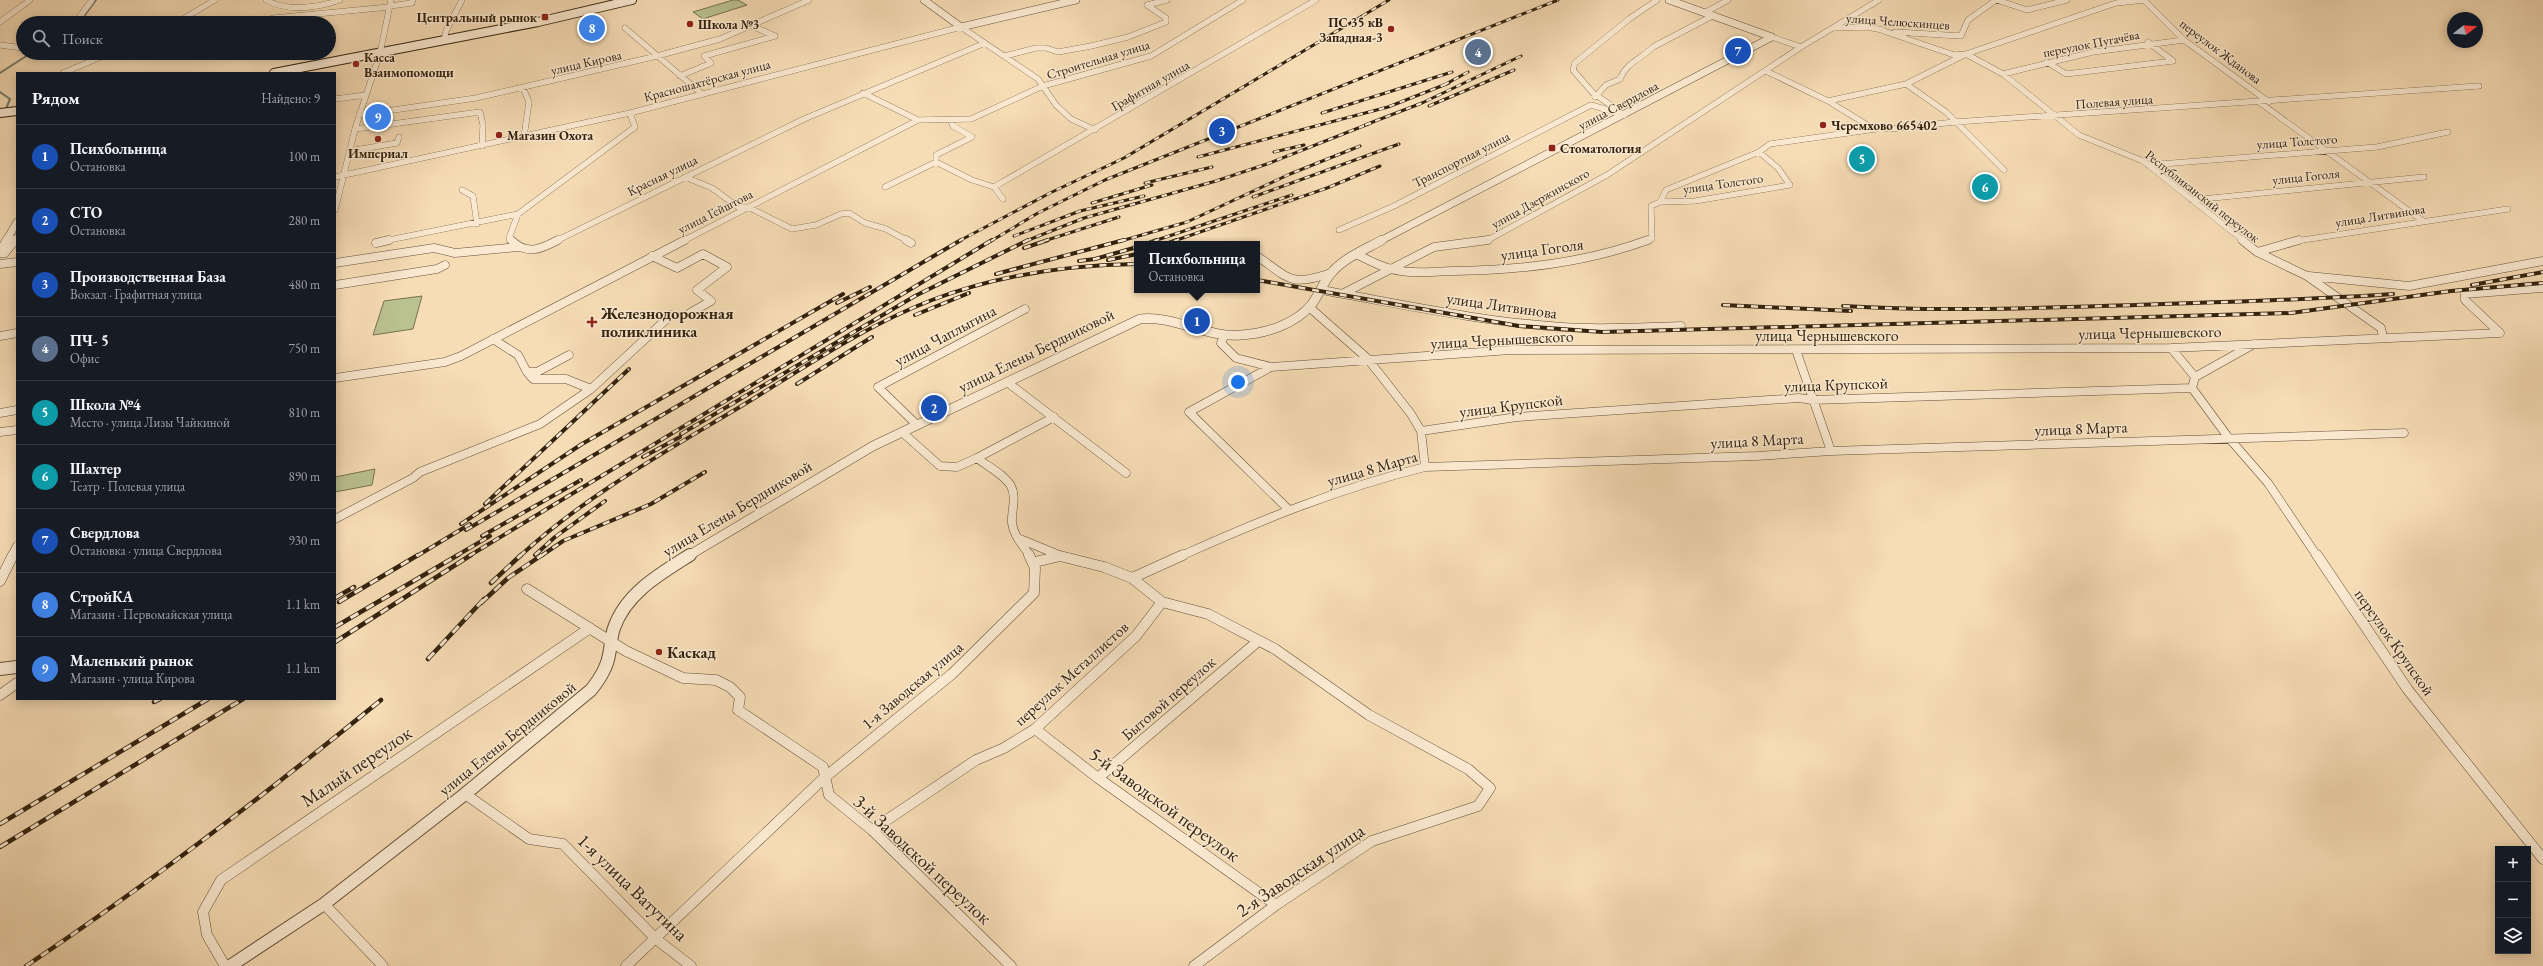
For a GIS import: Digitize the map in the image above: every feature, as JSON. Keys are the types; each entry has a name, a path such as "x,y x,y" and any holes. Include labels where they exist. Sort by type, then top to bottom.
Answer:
{"main road":[{"path":"280,72 444,41 621,1 632,0"},
{"path":"0,113 16,111"}],"street":[{"path":"24,5 27,0"},
{"path":"0,22 30,0"},
{"path":"80,16 92,0"},
{"path":"188,16 215,0"},
{"path":"266,0 271,5 289,7 331,4 340,0"},
{"path":"336,206 359,115 380,54 391,0"},
{"path":"293,16 412,3 413,0"},
{"path":"444,41 446,31 462,0"},
{"name":"улица Кирова","path":"359,115 464,100 523,88 657,56 720,39 809,0"},
{"path":"924,0 1038,79 1056,106 1071,119 1095,130"},
{"name":"Красношахтёрская улица","path":"336,177 630,113 961,27 1076,0"},
{"path":"1005,56 1036,48 1046,48 1058,52 1128,37 1166,22 1166,18 1147,6 1167,0"},
{"name":"Строительная улица","path":"951,121 971,119 1043,86 1150,56 1243,0"},
{"name":"Графитная улица","path":"994,187 1095,130 1316,0"},
{"path":"1625,114 1596,97 1573,70 1574,63 1628,20 1648,8 1657,0"},
{"path":"1669,0 1801,47"},
{"path":"1706,12 1728,0"},
{"name":"улица Дзержинского","path":"1342,294 1392,268 1446,244 1485,242 1607,175 1801,47 1879,0"},
{"path":"1997,0 2028,10 2067,0"},
{"name":"улица Челюскинцев","path":"1832,28 1867,27 1961,36 1968,20 1997,0"},
{"path":"1828,101 1906,84 1966,54 2116,3 2144,0"},
{"name":"переулок Жданова","path":"2144,0 2184,40 2269,102"},
{"path":"1596,97 1606,85 1620,79 1624,68 1645,56 1653,47 1714,15"},
{"path":"680,76 711,63 704,56 775,36 752,26"},
{"path":"625,28 702,94"},
{"path":"1878,29 1954,55 1966,54"},
{"name":"улица Свердлова","path":"1356,254 1772,37"},
{"name":"переулок Пугачёва","path":"2003,74 2047,62 2148,42 2184,40"},
{"path":"2047,62 2066,74 2173,61 2148,42"},
{"name":"Красная улица","path":"336,262 434,248 455,253 518,247 536,251 804,119 985,43"},
{"path":"0,45 16,47"},
{"name":"Республиканский переулок","path":"1966,54 2003,74 2079,135 2148,165 2257,252 2307,276"},
{"path":"65,72 94,60"},
{"name":"Полевая улица","path":"1766,71 1828,101 1868,126 1879,129 1955,122 2269,102 2478,86"},
{"path":"1906,84 1946,112 2004,170"},
{"path":"523,88 529,102 524,137"},
{"path":"863,93 918,120"},
{"path":"336,99 366,95"},
{"path":"458,115 464,100"},
{"path":"2259,102 2423,221"},
{"name":"Транспортная улица","path":"1339,230 1394,206 1591,105 1625,114"},
{"path":"355,130 480,112 483,125 482,146"},
{"path":"376,243 477,224 518,214 635,127 630,113"},
{"name":"улица Гейштова","path":"336,378 445,362 494,339 652,256 918,120 933,118 951,121"},
{"path":"936,162 936,155 972,137 953,126 951,121"},
{"path":"1660,202 1666,190 1759,152 1770,144 1879,129"},
{"name":"улица Толстого","path":"2148,165 2377,147 2448,132"},
{"path":"349,151 397,143 399,137"},
{"name":"улица Толстого","path":"1660,202 1696,201 1790,185 1778,168 1759,152"},
{"path":"885,187 936,162"},
{"path":"936,162 972,180 994,187 1003,199"},
{"path":"684,177 712,188 738,207 748,207 792,229 811,226 849,213 865,223 886,229 911,243"},
{"name":"улица Гоголя","path":"2192,200 2369,181 2424,177"},
{"path":"462,190 473,196 477,224"},
{"name":"улица Гоголя","path":"1392,268 1407,272 1500,270 1568,262 1619,251 1652,239 1651,206 1660,202"},
{"name":"улица Литвинова","path":"2257,252 2304,239 2508,209"},
{"path":"518,214 510,238 518,247"},
{"path":"0,253 16,224"},
{"path":"0,258 16,239"},
{"path":"652,256 677,268 703,254 727,267 697,290 711,301 690,313"},
{"path":"1356,254 1392,268"},
{"name":"улица Елены Бердниковой","path":"230,966 324,904 465,794 591,690 600,678 612,642 614,628 624,608 635,594 658,575 826,472 902,433 1140,319 1152,316 1164,318 1194,329 1224,336 1261,331 1286,322 1309,307 1331,273 1356,254"},
{"path":"1260,258 1290,281 1302,283 1331,273"},
{"path":"2307,276 2409,286 2543,261"},
{"path":"0,264 16,262"},
{"path":"336,286 436,269 445,265"},
{"path":"2307,276 2381,328 2383,337"},
{"name":"улица Чернышевского","path":"1224,336 1221,343 1228,354 1252,364 1271,367 1367,358 1385,360 1511,350 1605,348 1796,350 2171,348 2383,337 2500,333 2465,300 2465,294 2543,288"},
{"name":"улица Литвинова","path":"1321,290 1482,318 1561,328 1599,329 1681,326"},
{"path":"1309,307 1367,358 1411,414 1421,431 1425,467"},
{"name":"улица Чаплыгина","path":"917,426 878,387 979,332 1025,309"},
{"path":"336,518 414,478 420,472 540,424 591,389 671,315"},
{"path":"0,336 16,333"},
{"path":"494,339 518,355 527,372 533,379 566,379 591,389"},
{"path":"2228,437 2192,388 2195,377 2256,344"},
{"path":"2171,348 2195,377"},
{"path":"1796,350 1812,400 1831,450"},
{"path":"527,372 537,372 569,355"},
{"name":"улица Чернышевского","path":"1271,367 1189,412 1287,508"},
{"path":"1008,382 1126,473"},
{"name":"улица Крупской","path":"1421,431 1517,417 1610,409 1799,398 1812,400 2192,388"},
{"path":"0,412 16,410"},
{"path":"902,433 940,466 957,467 1054,418"},
{"path":"0,432 16,430"},
{"name":"улица 8 Марта","path":"1132,578 1287,508 1384,476 1425,467 1757,456 1831,450 2228,437 2404,433"},
{"name":"переулок Крупской","path":"2228,437 2268,484 2408,690 2543,859"},
{"path":"977,458 1010,485 1014,500 1012,523 1018,538 1035,562 1060,556"},
{"path":"1018,538 1040,550 1104,567 1132,578 1162,602 1208,614 1257,642"},
{"path":"0,581 16,548"},
{"name":"1-я Заводская улица","path":"626,966 656,940 824,778 952,674 1034,593 1037,580 1035,562"},
{"path":"527,588 612,642"},
{"name":"переулок Металлистов","path":"872,830 976,760 1004,748 1035,729 1136,636 1162,602"},
{"name":"Малый переулок","path":"225,966 206,935 203,912 221,880 590,628"},
{"name":"3-й Заводской переулок","path":"612,642 684,678 716,680 730,687 740,697 738,710 823,767 828,796 872,830 1011,966"},
{"name":"2-я Заводская улица","path":"1194,966 1276,905 1372,841 1478,806 1490,788 1468,769 1369,715 1275,649 1257,642"},
{"name":"Бытовой переулок","path":"1098,778 1257,642"},
{"path":"0,669 16,667"},
{"path":"0,695 16,683"},
{"name":"5-й Заводской переулок","path":"1035,729 1098,778 1276,905"},
{"name":"1-я улица Ватутина","path":"465,794 529,839 563,844 656,940 691,966"},
{"path":"324,904 383,966"}],"green space":[{"path":"733,0 738,0 747,5 703,19 693,12"},
{"path":"422,296 413,329 373,335 384,301"},
{"path":"375,469 372,485 336,492 336,477"}],"waterway":[{"path":"84,16 96,0"},
{"path":"0,73 20,60"},
{"path":"0,92 10,99 5,111"}],"railway":[{"path":"959,241 1050,193 1124,158 1389,0"},
{"path":"991,241 1038,213 1105,180 1558,0"},
{"path":"1365,125 1422,103 1521,56"},
{"path":"1429,106 1514,70"},
{"path":"1322,113 1452,72"},
{"path":"1444,85 1468,72"},
{"path":"1444,85 1449,83"},
{"path":"1198,157 1388,107 1444,85"},
{"path":"1026,241 1084,218 1216,181 1267,164 1371,123"},
{"path":"1253,197 1399,144"},
{"path":"1274,152 1304,145"},
{"path":"1121,241 1187,222 1290,174 1360,146"},
{"path":"1174,241 1327,188 1380,166"},
{"path":"1145,183 1212,167"},
{"path":"1092,203 1152,185"},
{"path":"1157,240 1292,195"},
{"path":"1014,236 1080,211 1144,196"},
{"path":"1044,241 1119,217"},
{"path":"466,530 961,240"},
{"path":"469,556 992,240"},
{"path":"681,434 915,296 1028,240"},
{"path":"1024,248 1048,240"},
{"path":"996,274 1124,240"},
{"path":"1079,261 1095,259 1134,248"},
{"path":"1108,260 1134,255"},
{"path":"520,556 544,535 594,497 620,480 827,353 905,311 957,291 1007,278 1058,269 1134,264"},
{"path":"2472,285 2543,272"},
{"path":"1260,281 1519,326 1602,332 2291,313 2451,291 2543,283"},
{"path":"837,303 870,287"},
{"path":"915,315 969,293"},
{"path":"461,524 582,444 843,294"},
{"path":"1843,306 1916,309 2026,308 2264,301 2393,294"},
{"path":"1723,305 1851,311"},
{"path":"797,384 872,337"},
{"path":"485,504 629,369"},
{"path":"643,457 680,437"},
{"path":"541,556 563,541 651,504 705,472"},
{"path":"482,536 581,480"},
{"path":"535,555 555,537 605,501"},
{"path":"417,556 470,524"},
{"path":"456,556 490,536"},
{"path":"339,602 418,555"},
{"path":"336,626 458,555"},
{"path":"336,641 471,555"},
{"path":"491,583 521,555"},
{"path":"481,603 508,578 542,555"},
{"path":"336,597 354,587"},
{"path":"428,659 484,599"},
{"path":"154,702 158,700"},
{"path":"0,824 206,700"},
{"path":"0,847 241,700"},
{"path":"26,966 162,871 251,804 381,700"}],"place":[{"name":"Центральный рынок","path":"545,17"},
{"name":"Школа №3","path":"690,24"},
{"name":"СтройКА","path":"592,28"},
{"name":"ПС 35 кВ Западная-3","path":"1391,29"},
{"name":"Свердлова","path":"1738,51"},
{"name":"ПЧ- 5","path":"1478,52"},
{"name":"Касса Взаимопомощи","path":"356,64"},
{"name":"Маленький рынок","path":"378,117"},
{"name":"Черемхово 665402","path":"1823,125"},
{"name":"Производственная База","path":"1222,131"},
{"name":"Магазин Охота","path":"499,135"},
{"name":"Империал","path":"378,139"},
{"name":"Стоматология","path":"1552,148"},
{"name":"Школа №4","path":"1862,159"},
{"name":"Шахтер","path":"1985,187"},
{"name":"Психбольница","path":"1197,321"},
{"name":"Железнодорожная поликлиника","path":"592,322"},
{"name":"СТО","path":"934,408"},
{"name":"Каскад","path":"659,652"}]}
